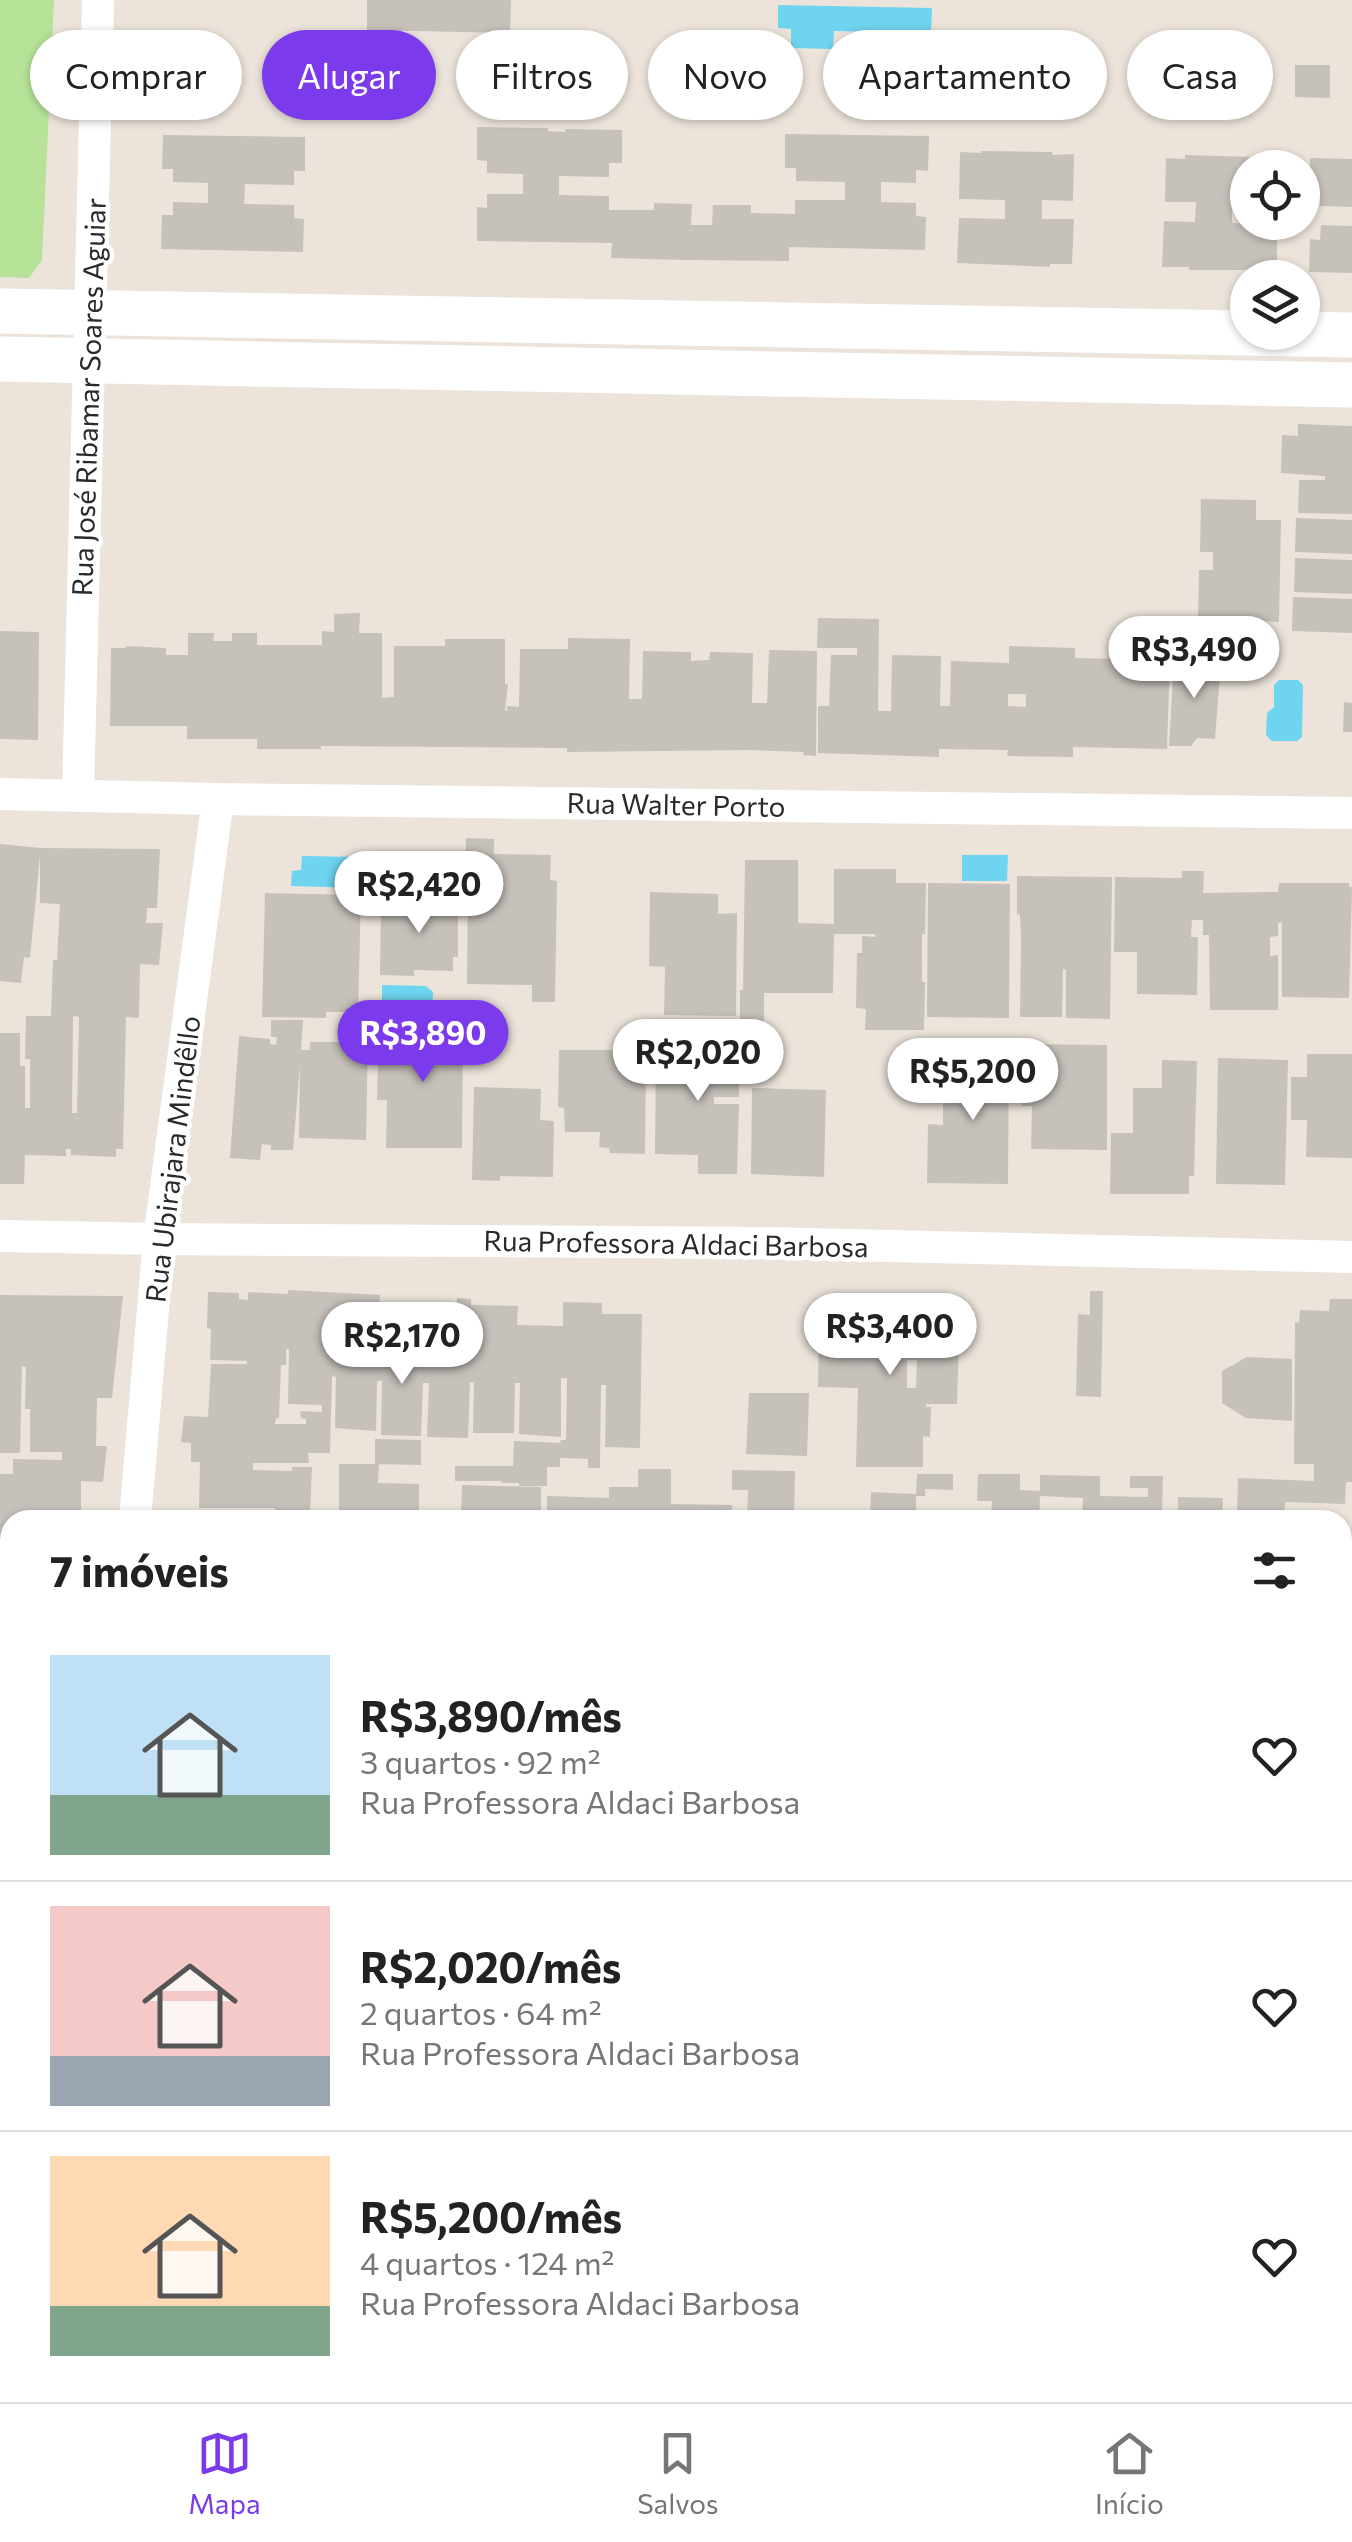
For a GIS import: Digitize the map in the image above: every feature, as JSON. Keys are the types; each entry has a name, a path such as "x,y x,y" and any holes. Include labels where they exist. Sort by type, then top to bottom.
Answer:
{"main road":[{"path":"0,311 1352,335"},
{"path":"854,376 858,328"},
{"path":"0,359 1352,385"}],"street":[{"name":"Rua José Ribamar Soares Aguiar","path":"78,794 98,0"},
{"name":"Rua Walter Porto","path":"0,794 1352,813"},
{"name":"Rua Ubirajara Mindêllo","path":"136,1510 160,1239 218,799"},
{"name":"Rua Professora Aldaci Barbosa","path":"0,1236 766,1243 1352,1257"}],"green space":[{"path":"0,0 54,0 53,30 30,30 30,120 48,120 42,260 29,278 0,277"}],"water":[{"path":"778,5 932,8 931,30 823,30 823,49 803,48 803,30 778,28"},
{"path":"1279,680 1298,680 1303,685 1302,737 1297,741 1272,741 1266,735 1267,713 1274,707 1274,685"},
{"path":"962,855 1008,855 1007,881 962,881"},
{"path":"302,856 363,857 362,888 291,886 292,871 301,870"},
{"path":"382,985 426,986 433,992 432,1013 382,1012"}],"building":[{"path":"367,0 511,0 510,30 367,30"},
{"path":"1295,65 1330,65 1330,98 1295,97"},
{"path":"477,127 548,128 565,132 622,130 622,163 609,163 609,177 559,176 559,195 609,196 609,210 654,210 654,203 692,204 691,225 712,225 713,205 751,205 751,213 795,214 795,200 845,200 845,182 796,181 796,168 785,168 785,134 929,136 928,171 916,170 916,183 881,182 881,202 916,203 916,216 926,217 925,250 789,247 789,261 683,260 611,258 612,243 477,241 477,207 487,208 487,194 523,194 523,174 487,173 487,161 477,160"},
{"path":"163,135 305,137 305,171 294,171 294,185 245,184 244,204 294,205 294,218 304,219 303,252 161,249 162,215 173,215 173,202 208,203 208,183 173,182 173,169 162,169"},
{"path":"960,152 1074,154 1073,201 1042,200 1042,219 1074,219 1072,264 1050,267 957,263 959,218 1005,219 1005,200 959,199"},
{"path":"1185,155 1230,156 1230,240 1277,240 1277,260 1230,260 1230,270 1162,267 1164,221 1195,222 1196,202 1165,202 1166,158 1185,159"},
{"path":"1320,158 1352,159 1352,207 1320,206"},
{"path":"1321,225 1352,226 1352,273 1320,272 1320,260 1309,260 1310,240 1320,240"},
{"path":"1298,424 1352,426 1352,514 1298,513 1299,480 1325,480 1325,476 1281,473 1282,435 1298,436"},
{"path":"1201,499 1256,500 1256,520 1281,520 1279,622 1198,617 1199,570 1213,570 1213,552 1200,552"},
{"path":"1296,518 1352,520 1352,554 1295,552"},
{"path":"1295,558 1352,560 1352,594 1294,592"},
{"path":"1293,597 1352,599 1352,633 1292,631"},
{"path":"360,613 359,633 382,633 382,698 394,697 394,646 445,646 445,639 505,639 505,711 507,706 519,707 520,649 568,649 568,638 630,639 629,699 642,699 643,651 691,652 691,661 709,660 710,652 753,653 752,703 767,703 769,650 817,651 816,756 752,750 567,752 567,748 321,746 257,749 257,739 187,739 187,726 110,726 111,648 166,648 166,655 188,655 188,633 214,633 213,641 232,641 232,633 257,633 257,645 322,645 322,631 334,632 334,614"},
{"path":"818,618 879,619 878,711 891,711 892,655 941,656 940,706 950,706 951,661 1009,663 1009,646 1075,648 1075,658 1170,660 1167,749 1073,747 1073,757 1007,756 1008,750 939,749 939,757 818,753 818,706 829,706 831,655 857,655 857,648 817,648","holes":["1008,694 1026,694 1026,707 1008,706"]},
{"path":"0,631 39,632 38,740 0,739"},
{"path":"1174,660 1221,661 1215,739 1197,738 1191,746 1169,746"},
{"path":"1344,702 1352,703 1352,732 1343,732"},
{"path":"466,838 494,839 494,854 551,855 550,880 557,881 555,1002 532,1002 532,985 467,984"},
{"path":"0,844 160,849 157,908 147,908 146,923 163,923 159,965 140,964 139,1018 126,1017 123,1149 116,1149 116,1157 71,1155 71,1149 66,1149 66,1156 25,1155 24,1184 0,1184 0,1033 20,1033 25,1108 30,1108 26,1016 51,1016 60,904 40,903 40,856 30,958 24,957 21,983 0,981","holes":["73,1016 79,1017 77,1113 72,1113"]},
{"path":"745,860 798,860 798,923 834,924 834,869 896,869 896,883 926,883 922,934 924,1030 865,1030 866,1009 856,1008 857,953 862,953 862,936 875,934 834,934 833,993 764,993 764,1027 740,1027"},
{"path":"1182,871 1204,871 1203,893 1278,892 1279,883 1349,883 1349,998 1282,997 1282,922 1278,923 1278,936 1270,937 1270,956 1278,955 1278,1010 1210,1010 1209,935 1203,935 1203,920 1192,920 1191,937 1198,937 1197,995 1137,994 1137,952 1114,952 1115,877 1182,878"},
{"path":"1017,876 1112,877 1110,1019 1066,1018 1063,969 1062,1017 1020,1017"},
{"path":"928,883 1010,884 1009,1018 927,1017"},
{"path":"650,892 718,894 718,914 737,913 736,1016 664,1015 665,967 649,966"},
{"path":"265,893 361,895 358,1012 326,1012 326,1018 262,1017"},
{"path":"438,896 458,896 458,957 453,957 453,971 414,970 414,976 380,975 381,900 438,900"},
{"path":"271,1020 303,1020 301,1050 310,1050 310,1042 340,1042 340,1035 368,1036 366,1140 299,1138 300,1065 293,1150 271,1150 271,1145 262,1144 260,1160 230,1158 239,1036 270,1039 270,1044 276,1045 277,1037 271,1037"},
{"path":"388,1022 463,1023 462,1148 386,1148 387,1100 377,1100 378,1062 384,1063 384,1026"},
{"path":"656,1043 739,1043 739,1097 714,1097 714,1104 739,1104 737,1174 698,1174 698,1155 655,1154"},
{"path":"1022,1044 1107,1045 1107,1150 1031,1149 1032,1106 1022,1106"},
{"path":"983,1046 1009,1046 1008,1184 927,1183 928,1124 943,1125 943,1085 950,1086 950,1061 983,1061"},
{"path":"559,1050 640,1050 640,1054 646,1054 645,1154 610,1153 609,1148 599,1147 600,1132 565,1132 564,1108 558,1107"},
{"path":"1307,1054 1352,1054 1352,1158 1306,1157 1307,1120 1291,1120 1291,1077 1307,1077"},
{"path":"1218,1058 1288,1060 1285,1185 1216,1184"},
{"path":"1162,1060 1197,1061 1194,1176 1189,1176 1189,1194 1110,1194 1111,1133 1133,1133 1133,1088 1162,1088"},
{"path":"474,1087 541,1089 540,1120 554,1121 553,1177 472,1180"},
{"path":"752,1088 826,1090 824,1177 751,1174"},
{"path":"1090,1291 1103,1291 1101,1397 1076,1396 1078,1314 1090,1315"},
{"path":"208,1292 239,1293 239,1299 248,1300 248,1292 380,1295 379,1308 456,1310 457,1298 471,1299 471,1305 518,1306 517,1325 563,1326 563,1302 602,1303 602,1314 642,1314 640,1448 605,1447 606,1385 601,1385 600,1468 588,1468 588,1459 560,1458 560,1467 547,1467 547,1486 455,1481 455,1466 513,1466 514,1441 566,1440 567,1378 561,1378 561,1437 519,1434 520,1383 515,1383 514,1433 473,1433 474,1382 470,1382 468,1438 427,1437 429,1383 423,1383 421,1436 381,1435 382,1381 377,1381 376,1431 335,1428 336,1377 332,1376 330,1453 308,1453 309,1463 253,1463 253,1470 312,1467 310,1510 199,1508 200,1462 191,1462 191,1443 181,1442 184,1416 208,1417 211,1364 247,1364 210,1360","holes":["286,1349 288,1404 322,1405 322,1412 300,1411 306,1424 275,1424 279,1418 281,1365 286,1365"]},
{"path":"0,1295 123,1296 112,1398 97,1398 96,1446 107,1446 103,1482 81,1481 81,1510 0,1510 0,1474 13,1474 13,1459 62,1460 62,1452 30,1452 26,1367 22,1366 20,1453 0,1453"},
{"path":"1330,1299 1352,1299 1352,1482 1346,1482 1345,1504 1285,1502 1285,1510 1237,1510 1238,1478 1314,1481 1314,1464 1294,1464 1295,1322 1299,1323 1300,1310 1329,1311"},
{"path":"868,1302 926,1302 925,1334 959,1334 957,1404 926,1404 931,1407 930,1437 923,1436 923,1467 856,1467 858,1388 818,1387 819,1320 868,1321","holes":["907,1360 917,1360 916,1388 907,1388"]},
{"path":"1247,1357 1292,1359 1292,1421 1246,1418 1222,1403 1222,1371"},
{"path":"749,1393 809,1393 807,1456 746,1454"},
{"path":"375,1439 421,1440 421,1465 375,1464"},
{"path":"339,1464 379,1464 378,1483 419,1484 419,1510 339,1510"},
{"path":"638,1469 671,1469 671,1504 732,1505 732,1510 547,1510 547,1496 609,1498 609,1487 638,1487"},
{"path":"732,1470 795,1471 794,1510 747,1510 748,1490 732,1490"},
{"path":"917,1474 953,1474 953,1490 925,1489 925,1496 916,1496 916,1510 870,1510 871,1492 916,1494"},
{"path":"978,1474 1020,1474 1020,1490 1040,1491 1040,1475 1100,1476 1100,1496 1148,1497 1148,1488 1130,1488 1130,1476 1163,1476 1162,1510 1082,1510 1083,1498 1040,1496 1039,1510 992,1510 992,1501 977,1501"},
{"path":"462,1485 541,1487 541,1510 461,1510"},
{"path":"1178,1497 1223,1498 1222,1510 1178,1510"}]}
